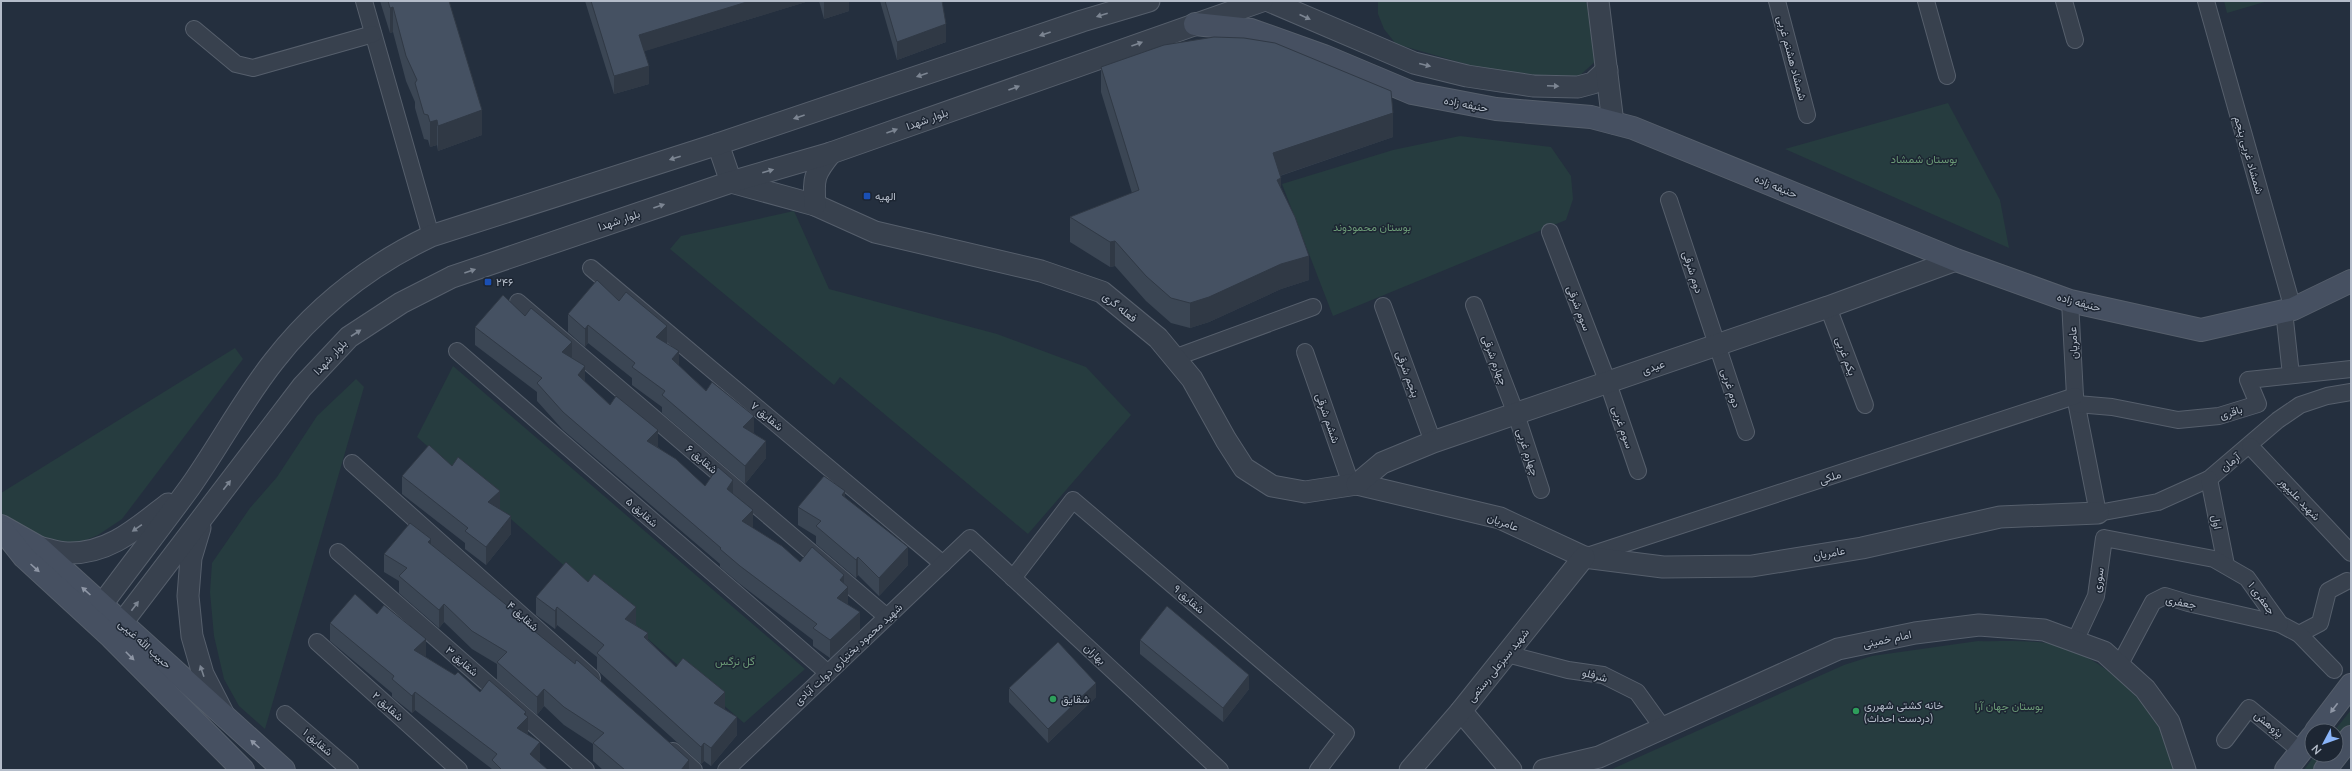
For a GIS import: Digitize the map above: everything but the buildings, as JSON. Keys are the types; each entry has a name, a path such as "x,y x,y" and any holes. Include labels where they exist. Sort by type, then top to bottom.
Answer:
{"main road":[{"name":"حنیفه زاده","path":"1195,24 1251,30 1324,56 1412,93 1496,109 1591,117 1633,128 1956,260 2070,301 2201,330 2288,310 2351,281"},
{"name":"حبیب الله غیبی","path":"1,526 38,548 97,612 117,630 226,718 284,770"},
{"name":"حبیب الله غیبی","path":"1,526 24,558 97,612"},
{"name":"حبیب الله غیبی","path":"117,630 243,770"},
{"path":"2322,723 2351,685"},
{"path":"2325,770 2351,737"},
{"path":"2286,770 2304,747"}],"street":[{"path":"364,1 431,236"},
{"path":"97,612 190,487 274,361 312,317 356,280 400,251 431,236 718,144 1082,21 1149,1"},
{"name":"بلوار شهدا","path":"117,630 203,516 312,376 349,337 401,303 452,277 731,182 831,153 1262,1"},
{"path":"1269,1 1414,63 1467,76 1533,86 1578,87 1593,83 1607,70"},
{"path":"1598,1 1613,123"},
{"name":"شمشاد هشتم غربی","path":"1777,1 1807,115"},
{"path":"1926,1 1947,76"},
{"path":"2064,1 2075,40"},
{"name":"شمشاد غربی پنجم","path":"2206,1 2288,310"},
{"path":"194,29 236,64 253,68 373,34"},
{"path":"718,144 731,182"},
{"path":"815,206 814,186 817,171 831,153"},
{"name":"فعله گری","path":"731,182 815,206 875,232 1041,272 1102,292 1158,338 1192,379 1226,440 1244,468 1272,486 1305,492 1333,489 1354,484"},
{"name":"دوم شرقی","path":"1669,200 1716,344"},
{"name":"سوم شرقی","path":"1550,232 1608,383"},
{"name":"عیدی","path":"1354,484 1382,462 1433,442 1608,383 1716,344 1828,307 1956,260"},
{"name":"شقایق ۷","path":"591,268 943,564"},
{"name":"عامریان","path":"1354,484 1500,518 1584,557 1663,567 1752,566 1869,546 2000,517 2098,513 2076,400 2070,301"},
{"name":"شقایق ۶","path":"518,302 887,617"},
{"name":"چهارم شرقی","path":"1474,305 1516,414"},
{"name":"پنجم شرقی","path":"1383,306 1433,442"},
{"path":"1174,358 1313,307"},
{"name":"یکم غربی","path":"1828,307 1865,405"},
{"path":"2288,310 2291,375"},
{"name":"دوم غربی","path":"1716,344 1746,432"},
{"name":"شقایق ۵","path":"456,351 828,672"},
{"name":"ششم شرقی","path":"1305,352 1354,484"},
{"name":"باقری","path":"2076,400 2178,420 2219,416 2258,404 2248,380 2351,369"},
{"name":"سوم غربی","path":"1608,383 1638,471"},
{"name":"آرمان","path":"2098,513 2158,502 2209,479 2250,446 2278,420 2300,405 2327,396 2351,392"},
{"name":"ملکی","path":"1584,557 2076,400"},
{"name":"چهارم غربی","path":"1516,414 1541,490"},
{"name":"شهید علیپور","path":"2250,446 2351,552"},
{"name":"شقایق ۴","path":"352,463 606,691"},
{"name":"اول","path":"2209,479 2226,565"},
{"path":"38,548 66,553 91,552 117,542 190,487"},
{"name":"شقایق ۹","path":"1013,578 1073,500 1346,733 1318,770"},
{"path":"203,516 191,558 188,596 192,636 203,674 226,718"},
{"name":"شهید محمود بختیاری دولت آبادی","path":"726,770 970,538"},
{"name":"بهاران","path":"970,538 1220,770"},
{"name":"جعفری ۱","path":"2104,538 2214,559 2226,565 2248,578 2280,624 2299,634 2334,670"},
{"name":"سوری","path":"2075,641 2096,596 2104,538"},
{"name":"شقایق ۳","path":"338,552 586,770"},
{"name":"شهید سبزعلی رستمی","path":"1410,770 1461,711 1584,557"},
{"path":"2299,634 2320,624 2328,591 2347,581"},
{"name":"جعفری","path":"2119,666 2153,602 2165,596 2188,603 2280,624"},
{"name":"امام خمینی","path":"1544,770 1599,757 1838,649 1915,632 1979,625 2044,630 2104,652 2145,689 2169,722 2185,770"},
{"name":"شقایق ۲","path":"317,642 459,770"},
{"name":"شرفلو","path":"1507,654 1568,670 1603,675 1637,692 1663,728"},
{"name":"پژوهش","path":"2225,740 2249,708 2304,743"},
{"path":"1461,711 1511,770"},
{"name":"شقایق ۱","path":"285,714 350,770"},
{"path":"659,738 694,770"}],"green space":[{"path":"1378,1 1585,1 1591,10 1599,58 1576,79 1490,71 1396,44 1384,29 1378,14"},
{"path":"2224,1 2268,1 2227,13"},
{"name":"بوستان شمشاد","path":"1948,103 2000,200 2009,248 1785,149"},
{"name":"بوستان محمودوند","path":"1460,136 1551,147 1571,176 1573,199 1566,220 1333,316 1282,184 1393,150"},
{"path":"794,211 829,289 997,334 1086,367 1131,415 1028,534 840,377 834,385 670,249 681,236"},
{"path":"235,348 243,359 122,519 98,535 74,545 40,541 1,513 1,493"},
{"name":"گل نرگس","path":"453,366 805,669 744,723 417,437"},
{"path":"356,379 364,387 265,729 239,706 224,679 214,636 210,592 212,563 250,508 277,477 317,416"},
{"name":"بوستان جهان آرا","path":"1978,641 2022,641 2045,643 2066,648 2092,660 2117,678 2148,710 2162,733 2176,770 1610,770 1844,665 1872,656"},
{"path":"2351,710 2351,724 2344,733 2344,723 2340,723"},
{"path":"2309,763 2320,763 2315,770 2304,770"}],"place":[{"name":"الهیه","path":"867,196"},
{"name":"۲۴۶","path":"488,282"},
{"name":"شقایق","path":"1053,699"},
{"name":"خانه کشتی شهرری (دردست احداث)","path":"1856,711"}]}
